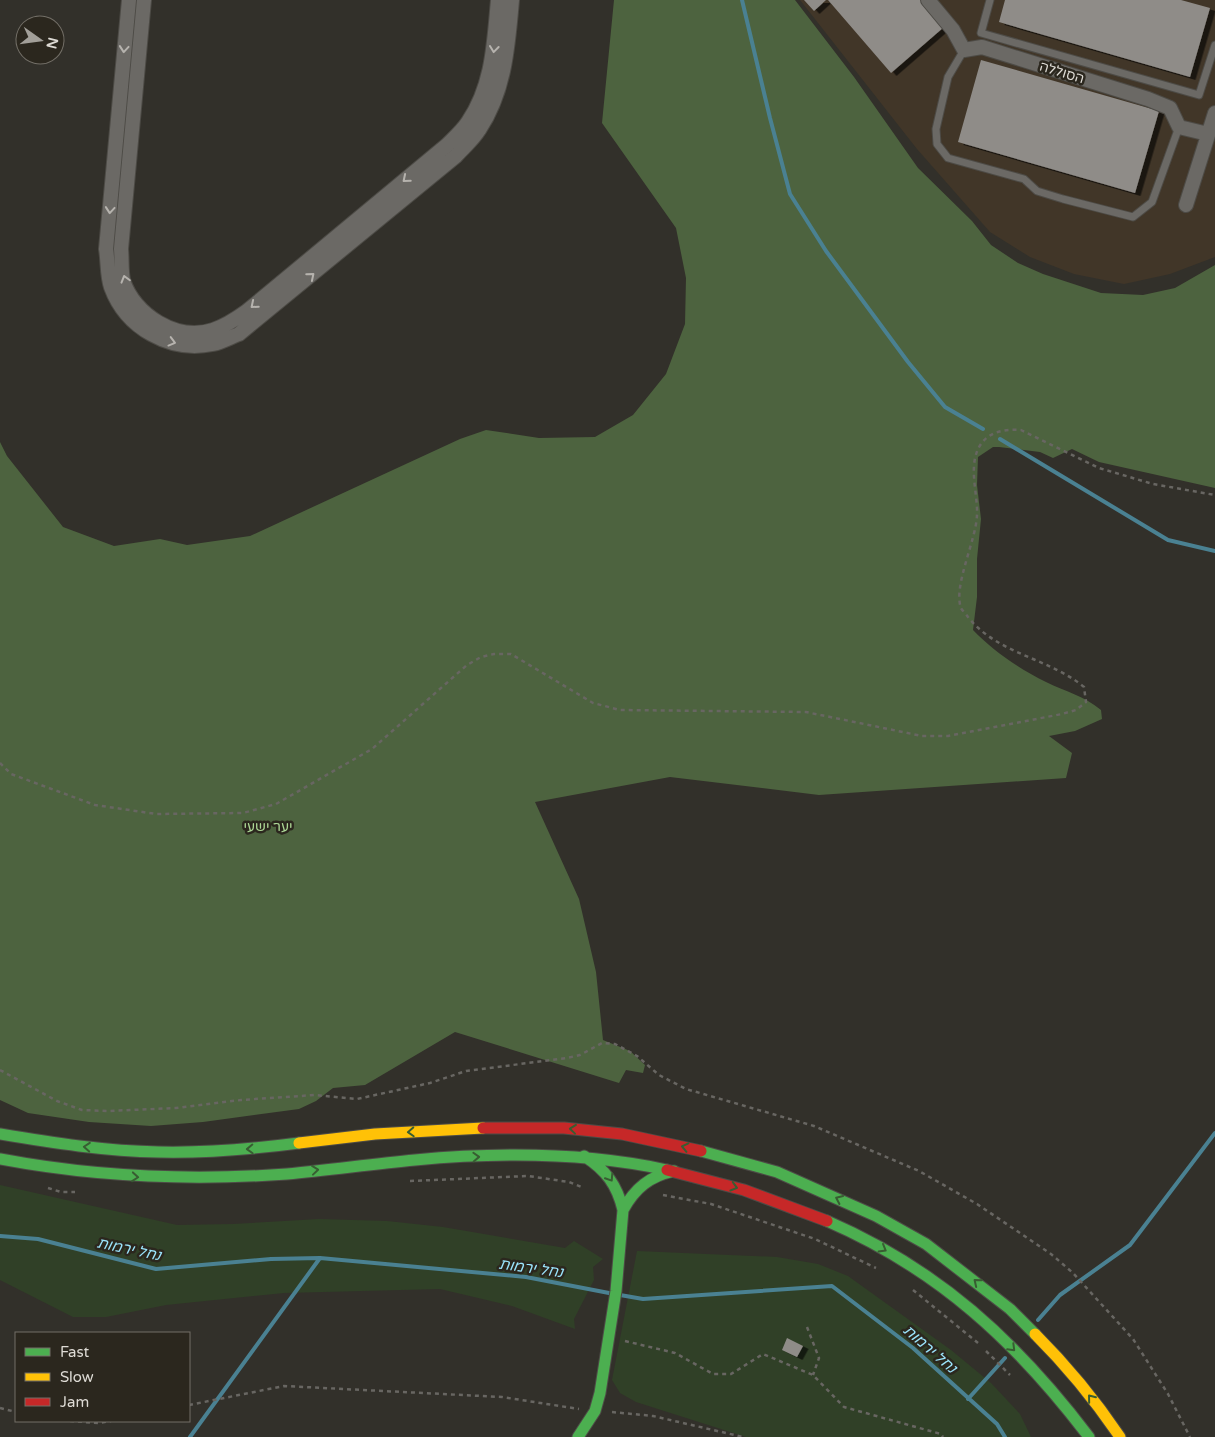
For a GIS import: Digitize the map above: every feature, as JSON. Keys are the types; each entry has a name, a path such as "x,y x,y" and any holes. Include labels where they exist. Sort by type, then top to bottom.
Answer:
{"main road":[{"path":"0,1134 74,1146 159,1152 260,1148 375,1134 476,1128 564,1128 622,1134 720,1155 777,1172 825,1192 876,1216 926,1244 1010,1308 1057,1356 1104,1413 1120,1437"},
{"path":"0,1159 74,1171 149,1178 268,1175 439,1158 530,1155 584,1156 619,1160 708,1179 774,1199 815,1215 864,1238 912,1266 958,1299 994,1329 1038,1374 1088,1437"},
{"path":"578,1437 595,1411 600,1393 616,1291 623,1210 621,1199 610,1176 600,1166 584,1156"},
{"path":"623,1210 629,1197 644,1182 660,1174 674,1172"}],"street":[{"path":"129,0 106,248 110,286 124,311 142,329 167,342 190,346 214,344 244,330 456,156 478,132 495,101 504,72 512,0"},
{"path":"144,0 121,249 123,279 134,302 150,318 170,328 192,333 212,331 231,322 247,311 447,145 467,123 483,95 490,70 498,0"},
{"path":"928,0 954,30 964,50"},
{"name":"הסוללה","path":"964,50 982,47 1148,99 1170,108 1180,127"},
{"path":"1186,205 1206,149 1208,134 1215,113"},
{"path":"1180,127 1208,134"}],"lane":[{"path":"990,0 981,33 1199,96 1215,45"},
{"path":"964,50 948,77 936,129 937,144 948,158 1024,179 1037,191 1133,217 1152,202 1180,127"}],"path":[{"path":"0,763 11,774 95,805 156,814 243,813 276,804 372,749 467,665 481,657 494,654 511,654 593,703 620,710 806,712 922,736 948,736 1062,714 1076,710 1086,702 1084,687 1074,678 1014,651 990,636 975,625 961,607 960,584 972,543 977,515 974,470 976,453 981,443 992,434 1008,429 1021,430 1098,468 1153,484 1215,494"},
{"path":"658,1194 711,1204 815,1239 882,1271"},
{"path":"906,1285 981,1345 1015,1380"},
{"path":"807,1327 819,1358 813,1375"},
{"path":"609,1338 675,1352 713,1374 731,1374 763,1354 813,1375 844,1407 941,1434 943,1437"},
{"path":"190,1405 284,1386 502,1397 595,1411 652,1416 743,1437"},
{"path":"0,1408 15,1412"},
{"path":"84,1422 104,1422"}],"shaded area":[{"path":"800,0 1215,0 1215,257 1170,274 1124,284 1074,274 1030,257 990,232 917,149"}],"green space":[{"name":"יער ישעי","path":"614,0 795,0 854,77 918,168 972,221 991,245 1018,263 1043,274 1101,293 1143,295 1175,288 1215,265 1215,488 1099,462 1072,449 1053,458 1040,452 993,447 978,457 977,485 981,519 977,559 977,597 973,630 998,652 1026,671 1094,705 1101,710 1102,719 1075,731 1049,736 1072,753 1066,778 819,795 670,777 535,802 579,899 596,972 603,1040 630,1051 645,1065 643,1073 626,1070 619,1083 455,1032 365,1085 333,1088 316,1101 299,1109 203,1122 151,1126 89,1122 28,1113 0,1100 0,442 7,456 63,527 114,546 160,539 187,545 250,536 460,439 486,430 539,438 595,437 633,415 666,374 685,324 686,278 676,228 602,123"},
{"path":"0,1185 177,1225 319,1219 387,1221 443,1227 565,1248 574,1241 603,1259 593,1267 594,1280 574,1319 575,1329 512,1306 440,1289 284,1293 166,1305 106,1317 73,1317 0,1280"},
{"path":"637,1251 777,1257 818,1264 848,1276 951,1350 991,1383 1020,1414 1031,1437 746,1437 636,1402 620,1393 612,1380"}],"building":[{"path":"804,0 826,0 814,11"},
{"path":"828,0 921,0 944,27 891,73"},
{"path":"1005,0 1181,0 1210,8 1190,77 999,22"},
{"path":"981,60 1159,111 1135,193 958,142"},
{"path":"787,1338 803,1346 797,1357 782,1350"}],"waterway":[{"path":"742,0 790,194 826,251 908,362 945,407 983,429"},
{"path":"1000,439 1168,540 1215,551"},
{"path":"1038,1320 1060,1295 1130,1245 1215,1133"},
{"name":"נחל ירמות","path":"0,1236 38,1239 156,1269 271,1259 320,1258 526,1277 609,1293"},
{"path":"190,1437 320,1258"},
{"name":"נחל ירמות","path":"620,1295 643,1299 832,1286 913,1348 997,1424 1005,1437"},
{"path":"968,1399 1005,1358"}],"traffic: fast":[{"path":"0,1134 79,1146 159,1152 229,1150 299,1143"},
{"path":"701,1151 777,1172 876,1216 926,1244 1010,1309 1035,1334"},
{"path":"0,1159 107,1174 179,1177 287,1174 447,1157 510,1155 542,1155 605,1160 667,1170"},
{"path":"584,1156 599,1167 610,1179 621,1201 623,1210"},
{"path":"623,1210 633,1195 644,1184 658,1176 674,1171"},
{"path":"578,1437 595,1411 600,1393 616,1291 623,1210"},
{"path":"827,1221 867,1240 904,1262 939,1285 972,1311 1033,1370 1089,1437"}],"traffic: slow":[{"path":"299,1143 375,1134 483,1128"},
{"path":"1035,1334 1080,1383 1120,1437"}],"traffic: jam":[{"path":"483,1128 564,1128 622,1134 701,1151"},
{"path":"667,1170 744,1190 827,1221"}]}
